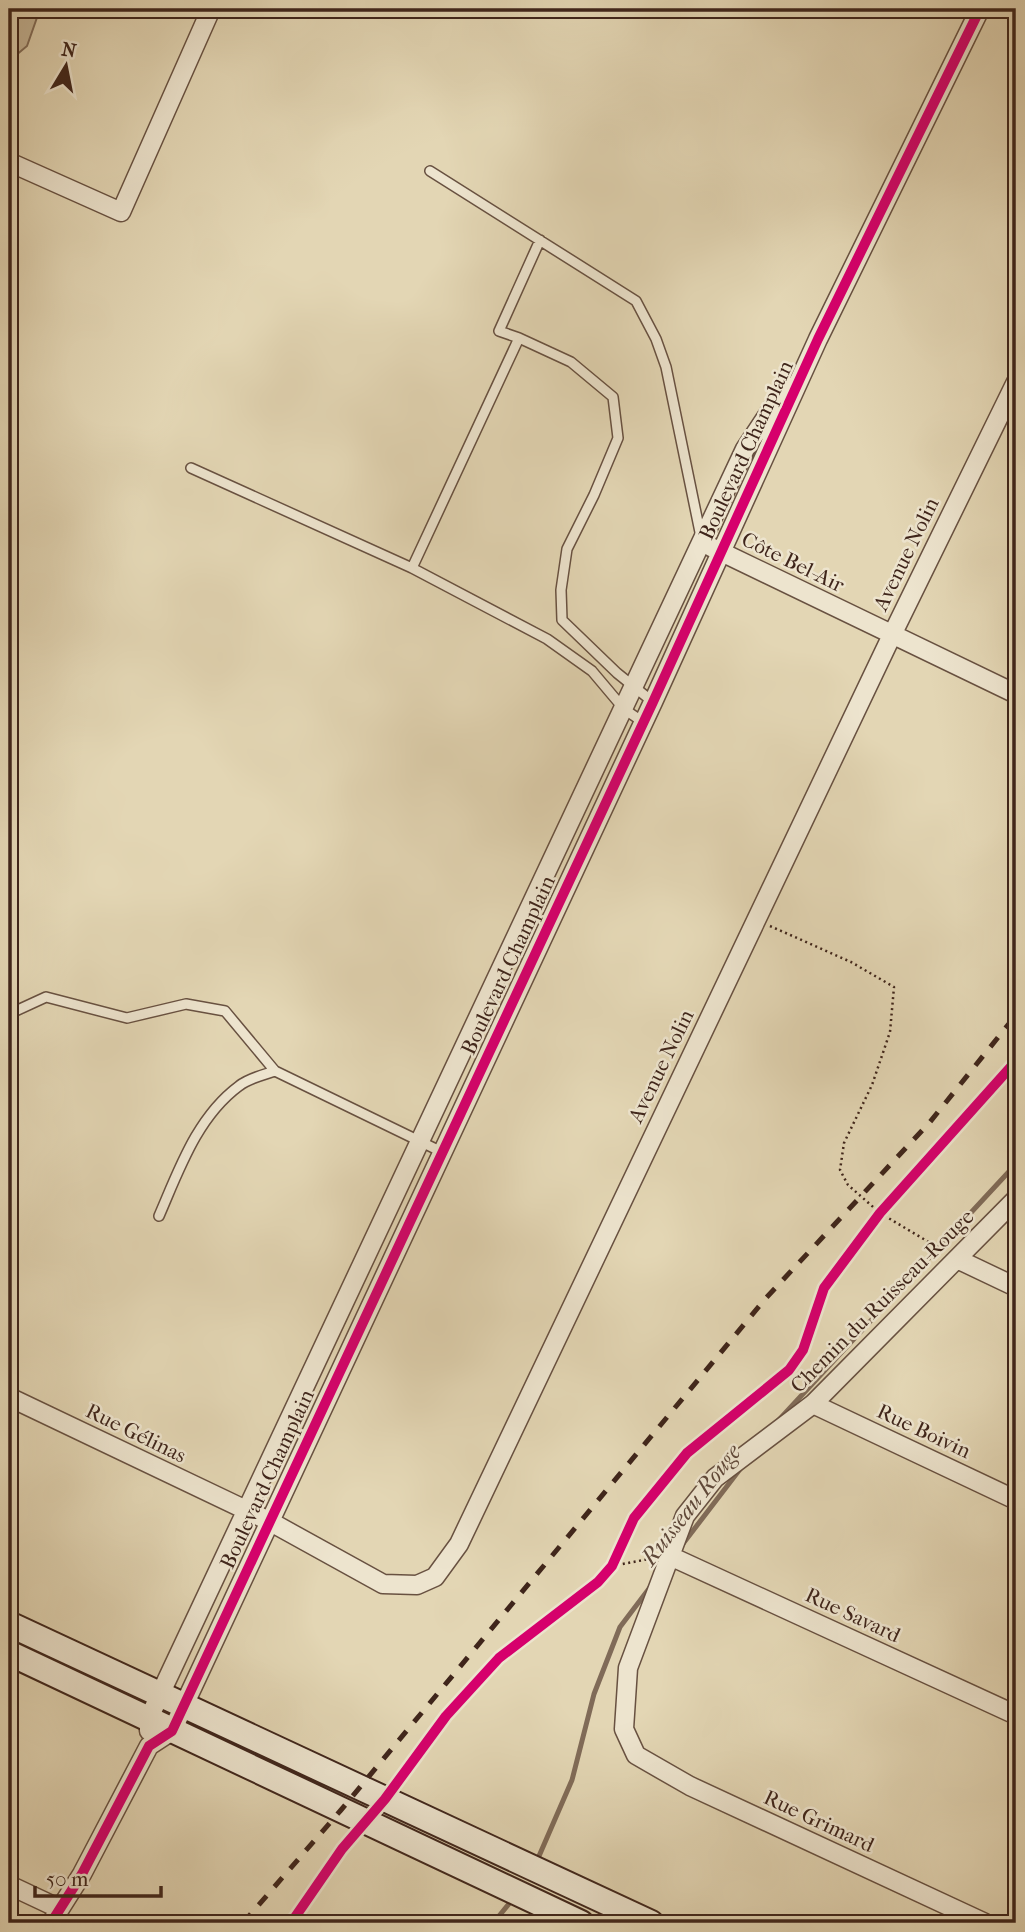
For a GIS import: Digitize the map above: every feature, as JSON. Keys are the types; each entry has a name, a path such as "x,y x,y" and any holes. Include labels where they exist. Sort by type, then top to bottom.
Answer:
{"main road":[{"path":"9,1624 651,1923"},
{"path":"9,1653 581,1923"}],"street":[{"path":"9,162 121,212 211,9"},
{"name":"Boulevard Champlain","path":"149,1746 172,1731 653,702 818,339 980,9"},
{"name":"Boulevard Champlain","path":"56,1916 82,1874 149,1746 149,1718 159,1694 635,688 745,449 818,339"},
{"name":"Avenue Nolin","path":"244,1510 383,1584 417,1585 435,1577 459,1544 892,635 1016,382"},
{"name":"Côte Bel-Air","path":"702,542 1016,694"},
{"name":"Chemin du Ruisseau-Rouge","path":"636,1755 624,1729 628,1668 685,1516 715,1478 813,1404 1016,1199"},
{"path":"957,1259 1016,1287"},
{"name":"Rue Gélinas","path":"9,1397 244,1510"},
{"name":"Rue Boivin","path":"813,1404 1016,1500"},
{"name":"Rue Savard","path":"670,1556 1016,1715"},
{"name":"Rue Grimard","path":"636,1755 690,1786 985,1923"},
{"path":"9,1885 56,1916"}],"lane":[{"path":"430,171 636,301 656,339 666,368 702,542"},
{"path":"540,240 499,331 571,362 613,397 618,438 567,549 561,590 562,620 653,702"},
{"path":"412,568 519,338"},
{"path":"191,468 412,568 547,639 592,671 624,709 643,722"},
{"path":"9,1014 46,997 127,1018 186,1004 225,1011 275,1070 442,1152"},
{"path":"159,1216 183,1159 212,1110 241,1084 275,1070"}],"path":[{"path":"756,920 851,962 894,987 890,1032 872,1085 844,1143 840,1170 848,1185 880,1213 957,1259"},
{"path":"872,1224 889,1203"},
{"path":"608,1570 617,1554"},
{"path":"608,1570 670,1556"}],"shaded area":[{"path":"9,9 40,9 27,46 9,61"}],"waterway":[{"name":"Ruisseau Rouge","path":"776,1423 1016,1164"},
{"name":"Ruisseau Rouge","path":"682,1545 744,1464"},
{"name":"Ruisseau Rouge","path":"536,1863 572,1780 594,1694 620,1627 651,1586"},
{"name":"Ruisseau Rouge","path":"486,1923 499,1916 512,1900"}],"railway":[{"path":"243,1923 341,1810 766,1298 930,1122 1016,1015"}],"cycle path":[{"path":"51,1923 82,1874 149,1746 172,1731 653,702 818,339 980,9"},
{"path":"291,1923 342,1849 385,1799 446,1716 499,1658 598,1582 612,1566 634,1518 687,1453 789,1370 803,1350 824,1288 880,1213 1016,1061"}]}
